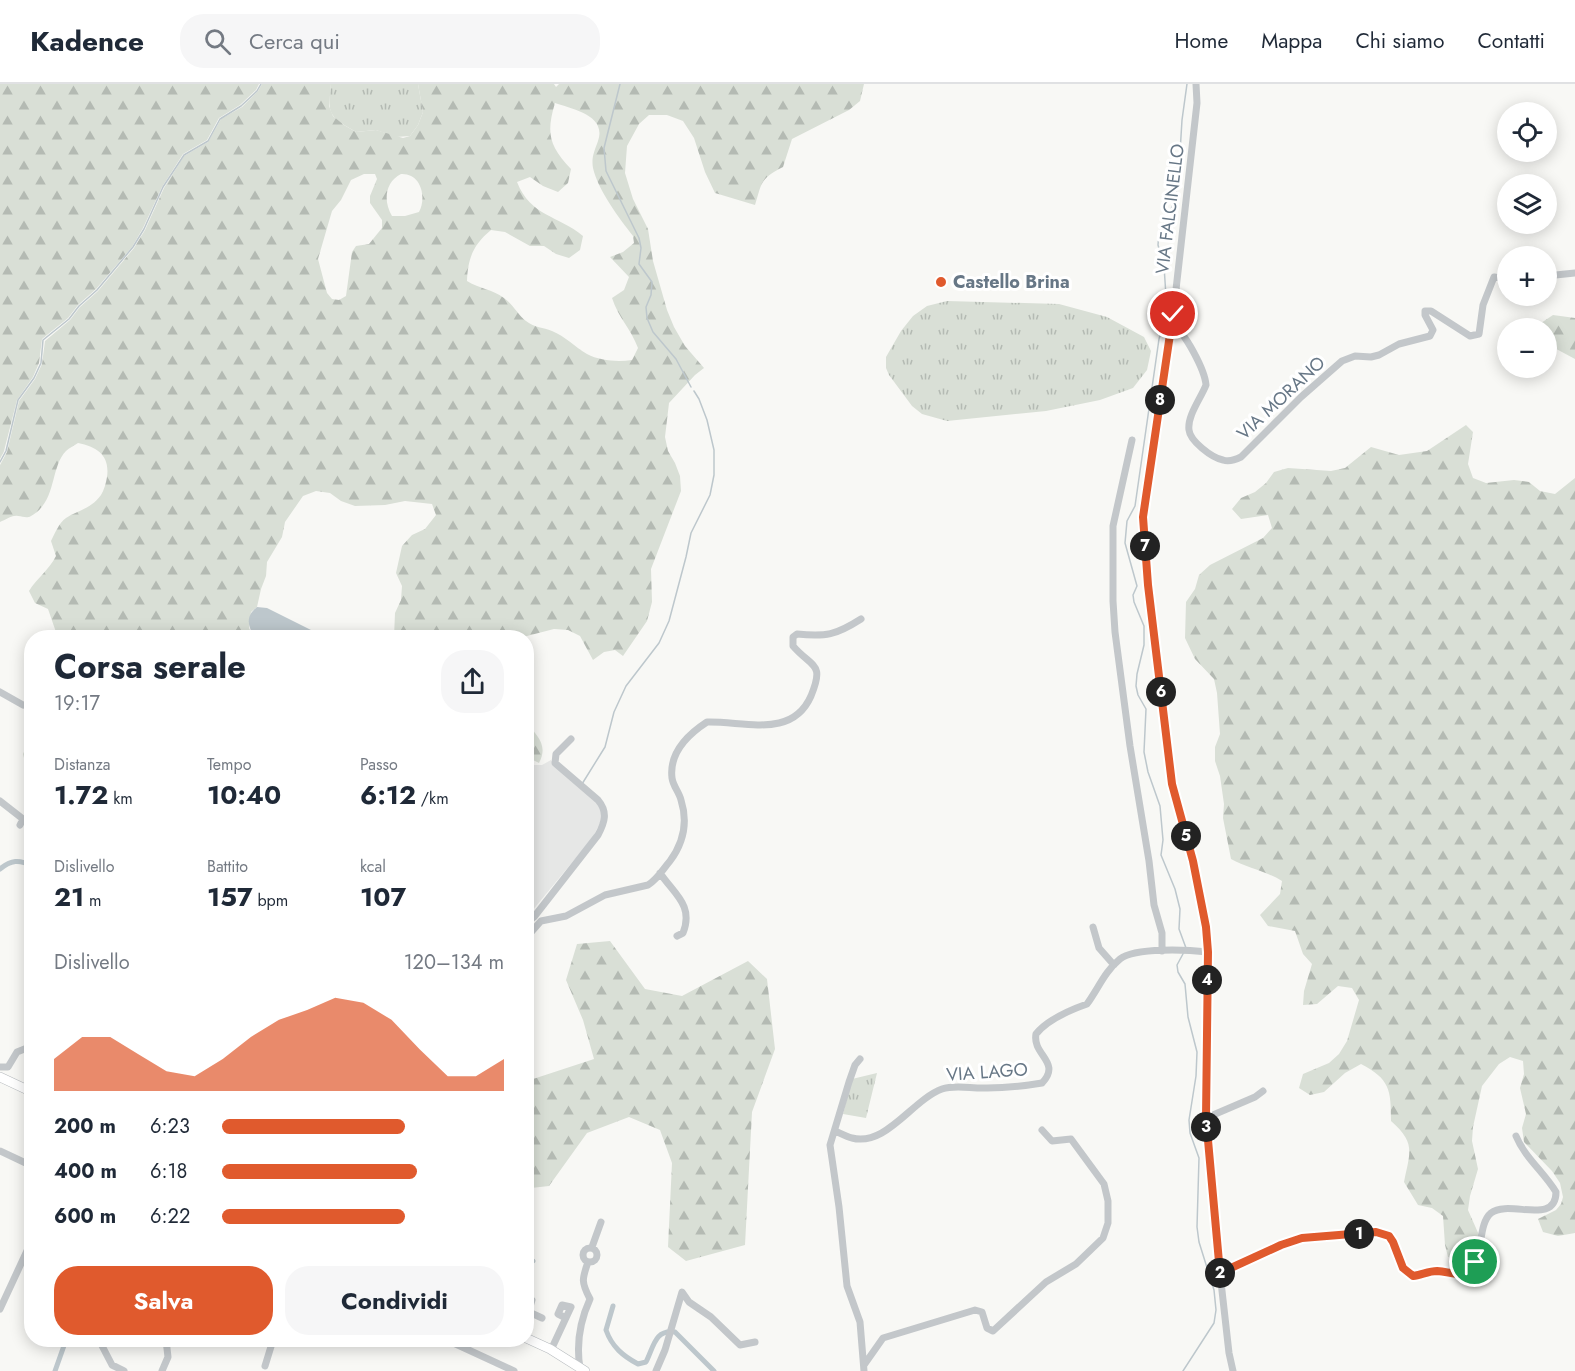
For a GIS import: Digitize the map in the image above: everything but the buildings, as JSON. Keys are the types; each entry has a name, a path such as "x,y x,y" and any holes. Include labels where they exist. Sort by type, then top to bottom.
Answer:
{"main road":[{"path":"0,1077 24,1088"},
{"path":"534,1342 582,1369"}],"street":[{"name":"VIA FALCINELLO","path":"1196,84 1197,103 1172,325 1146,483 1143,517 1148,585 1172,784 1193,861 1206,927 1206,1118 1220,1273 1233,1371"},
{"path":"1557,275 1575,273"},
{"name":"VIA MORANO","path":"1172,325 1176,326 1184,337 1199,362 1206,381 1206,386 1189,422 1190,437 1220,460 1232,461 1241,457 1301,397 1342,361 1355,356 1379,355 1399,344 1430,336 1433,330 1425,311 1431,311 1470,336 1479,334 1484,305 1494,277 1497,277"},
{"path":"1132,440 1113,526 1115,622 1130,746 1154,905 1162,933 1164,951"},
{"path":"534,929 541,921 566,916 605,895 648,885 654,881 679,849 684,835 685,819 681,799 672,776 674,754 680,746 707,722 783,723 799,715 808,704 818,675 816,668 793,646 795,635 836,634 861,619"},
{"path":"0,692 23,705"},
{"path":"534,917 598,835 604,824 603,806 555,763 556,754 571,739"},
{"path":"0,801 23,819 20,825"},
{"path":"660,873 687,913 683,933 676,936"},
{"path":"1093,927 1099,948 1114,965"},
{"name":"VIA LAGO","path":"835,1131 858,1139 883,1133 908,1111 943,1088 987,1088 1042,1083 1047,1078 1049,1068 1048,1062 1037,1045 1036,1034 1065,1013 1088,1004 1096,988 1121,958 1146,950 1205,952"},
{"path":"0,1067 8,1067 17,1052 24,1049"},
{"path":"860,1059 855,1065 849,1082 830,1145 847,1286 860,1322 864,1368"},
{"path":"1206,1118 1255,1097 1263,1091"},
{"path":"864,1368 883,1338 975,1310 982,1312 987,1328 993,1331 1046,1282 1076,1264 1103,1238 1108,1223 1108,1201 1104,1184 1071,1140 1052,1141 1042,1130"},
{"path":"1220,1273 1281,1245 1302,1238 1376,1232 1389,1236 1408,1274 1416,1276 1436,1271 1463,1274 1471,1269 1481,1249 1481,1229 1491,1213 1499,1209 1545,1210 1553,1206 1556,1192 1521,1148 1516,1136"},
{"path":"0,1151 24,1162"},
{"path":"582,1369 577,1352 579,1334 590,1299 583,1286 582,1279 588,1262 584,1259 583,1254 587,1248 592,1247 601,1222"},
{"path":"0,1309 24,1257"},
{"path":"657,1371 682,1292 689,1302 711,1317 740,1345 755,1342"},
{"path":"534,1303 538,1297"},
{"path":"534,1314 542,1318"},
{"path":"551,1350 566,1318"},
{"path":"103,1347 112,1365 124,1371"},
{"path":"162,1371 168,1357 167,1347"},
{"path":"265,1366 271,1347"},
{"path":"460,1347 499,1367 514,1371"}],"shaded area":[{"path":"257,607 267,608 311,630 250,630 249,618"},
{"path":"551,760 598,802 603,817 593,837 534,909 534,765 542,765"}],"green space":[{"path":"0,84 259,84 256,90 240,105 219,118 207,140 183,154 162,187 132,247 68,318 42,339 39,363 33,377 17,400 0,459"},
{"path":"262,84 331,84 329,106 333,116 344,125 356,132 376,130 403,138 410,136 423,112 418,84 554,84 556,87 559,84 864,84 860,101 849,110 792,139 783,167 763,182 755,205 715,193 705,172 694,138 683,121 667,115 649,115 639,124 627,146 625,173 633,199 648,229 653,261 667,310 685,346 704,368 669,403 665,437 668,451 680,476 681,491 651,569 652,602 647,621 623,656 615,650 604,652 593,660 580,636 568,630 554,629 534,634 534,630 394,630 395,613 401,600 402,586 396,573 402,546 412,535 425,529 436,515 432,504 405,501 385,505 355,506 341,501 330,493 316,491 303,496 285,522 282,537 267,562 266,576 257,607 251,612 250,630 55,630 48,609 35,603 29,591 56,556 51,541 66,518 89,506 101,495 107,477 107,463 97,450 78,443 67,450 61,458 49,494 39,510 29,517 13,516 0,522 0,465 7,452 19,401 35,379 42,364 45,341 70,320 80,307 98,291 134,248 164,188 184,156 208,142 221,119 242,107","holes":["555,103 586,114 597,125 599,132 593,168 599,185 610,204 633,236 634,243 623,252 610,257 629,277 624,290 612,298 638,348 632,360 609,360 587,354 557,333 523,319 507,300 499,295 467,281 473,252 491,230 505,232 530,246 544,246 556,254 569,258 580,250 583,236 537,209 523,194 517,182 530,177 558,192 568,183 571,169 558,153 551,139 550,131","364,174 375,174 377,179 370,196 370,203 382,220 382,228 369,244 356,246 352,252 346,296 339,300 332,299 327,293 318,259 332,211 341,200 351,180","401,174 408,175 418,182 422,193 419,212 405,216 392,216 387,204 387,192 396,177"]},
{"path":"331,84 418,84 423,112 418,125 410,136 396,137 376,130 356,132 332,114 329,102"},
{"path":"947,301 1059,304 1107,317 1144,337 1151,351 1147,370 1133,388 1100,400 1046,411 947,421 922,414 912,406 889,375 886,368 886,357 913,316 927,306"},
{"path":"1553,315 1575,318 1575,359 1557,349 1557,318 1548,318"},
{"path":"1466,425 1473,432 1468,464 1473,478 1486,483 1514,480 1529,482 1540,491 1555,494 1575,478 1575,1233 1558,1236 1543,1232 1538,1219 1556,1210 1563,1197 1560,1183 1552,1171 1524,1142 1522,1128 1526,1114 1520,1088 1524,1074 1523,1061 1510,1057 1499,1064 1482,1086 1472,1141 1478,1169 1468,1210 1479,1235 1475,1259 1461,1261 1448,1257 1443,1216 1432,1208 1418,1205 1404,1182 1409,1155 1408,1142 1391,1121 1389,1093 1383,1080 1371,1069 1361,1064 1345,1073 1324,1092 1310,1095 1299,1088 1303,1074 1329,1063 1339,1054 1347,1041 1359,1000 1352,988 1338,986 1317,1004 1303,1005 1304,991 1312,964 1303,954 1295,931 1268,926 1260,915 1280,894 1282,881 1231,859 1223,818 1224,804 1220,776 1215,761 1215,747 1220,734 1217,693 1214,679 1195,659 1185,638 1186,602 1195,589 1199,575 1210,565 1263,538 1272,528 1268,515 1241,519 1232,509 1241,498 1255,492 1266,483 1274,472 1288,468 1331,471 1345,468 1371,447 1399,455 1427,451"},
{"path":"534,732 543,751 539,763 534,760"},
{"path":"610,941 645,989 682,996 748,961 767,979 775,1049 752,1112 745,1245 686,1261 668,1247 672,1163 660,1130 629,1117 587,1133 549,1186 534,1188 534,1079 594,1059 583,1020 566,980 577,944"},
{"path":"877,1073 866,1118 843,1114 852,1079"}],"waterway":[{"path":"0,462 6,451 18,400 34,378 41,363 43,340 69,319 133,247 163,187 184,155 208,141 220,119 241,106 261,84"},
{"path":"620,84 604,148 606,171 639,238 641,248 639,264 652,282 651,295 646,307 647,318 653,332 676,359 691,387"},
{"path":"1186,948 1179,929 1180,909 1175,889 1161,855 1163,840 1160,806 1148,772 1144,752 1146,709 1136,686 1144,645 1144,626 1134,602 1133,595 1137,586 1125,543 1127,521 1135,506 1159,339 1167,311 1164,266 1158,245 1159,232 1172,207 1178,185 1187,84"},
{"path":"582,784 605,747 614,712 626,686 659,643 669,621 691,533 710,495 714,475 714,450 707,420 694,391"},
{"path":"0,869 15,862 24,862"},
{"path":"1183,1371 1214,1323 1216,1310 1214,1290 1199,1242 1197,1227 1199,1158 1190,1133 1189,1120 1196,1076 1197,1052 1188,1017 1185,984 1177,965 1184,952"},
{"path":"613,1306 606,1330 615,1346 628,1358 638,1364 646,1362 659,1336 663,1333 675,1332 714,1371"},
{"path":"55,1371 64,1347"}],"place":[{"name":"Castello Brina","path":"941,282"}],"route":[{"path":"1173,314 1146,483 1143,517 1148,585 1172,784 1193,861 1206,927 1208,952 1206,1118 1220,1273 1281,1245 1302,1238 1376,1232 1389,1236 1403,1268 1413,1276 1436,1271 1463,1274 1471,1269 1475,1262"}]}
